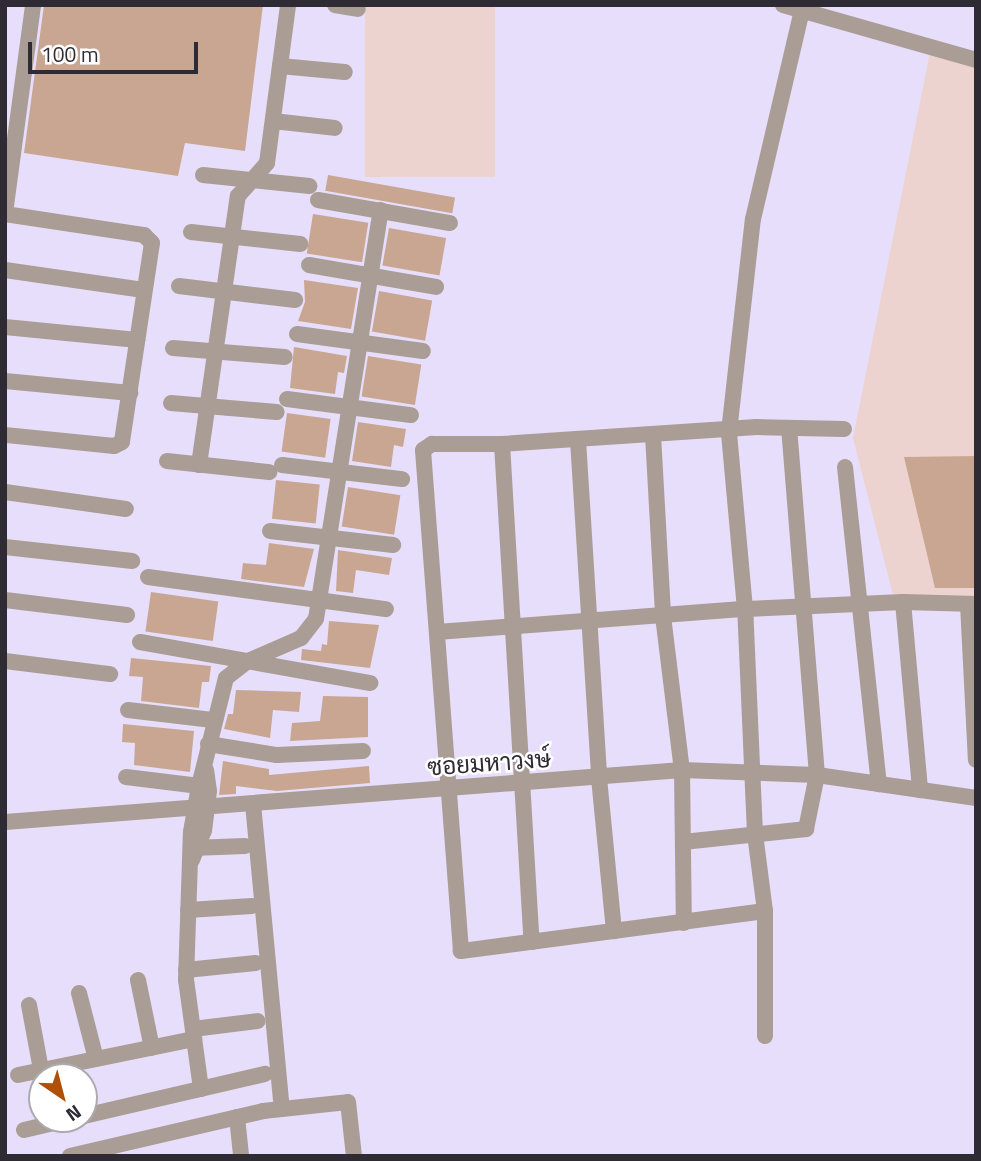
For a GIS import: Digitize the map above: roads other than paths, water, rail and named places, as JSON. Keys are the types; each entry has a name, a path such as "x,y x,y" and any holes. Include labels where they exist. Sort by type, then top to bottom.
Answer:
{"street":[{"path":"5,435 118,445 130,393 152,243 148,237 5,214 33,5"},
{"path":"199,465 238,196 267,163 288,5"},
{"path":"335,5 358,9"},
{"path":"765,1036 765,911 755,834 745,609 729,431 753,219 795,7 976,60"},
{"path":"280,66 345,72"},
{"path":"273,121 335,128"},
{"path":"203,175 309,186"},
{"path":"318,200 450,223"},
{"path":"201,1089 187,970 188,910 193,853 212,720 226,678 248,661 301,638 316,619 347,407 381,210"},
{"path":"191,232 300,244"},
{"path":"309,265 436,288"},
{"path":"5,270 144,290"},
{"path":"179,286 295,300"},
{"path":"5,327 137,340"},
{"path":"297,334 423,351"},
{"path":"173,348 285,358"},
{"path":"5,381 130,393"},
{"path":"171,403 207,406 347,407 411,415"},
{"path":"765,911 461,951 424,448 729,431 789,436 844,429"},
{"path":"653,435 663,616 682,770 684,923"},
{"path":"683,842 806,829 817,775 789,436"},
{"path":"578,440 588,621 614,931"},
{"path":"502,444 525,784 532,942"},
{"path":"167,461 402,479"},
{"path":"845,467 879,784"},
{"path":"5,492 127,509"},
{"path":"271,531 393,545"},
{"path":"5,547 132,561"},
{"path":"148,577 386,608"},
{"path":"5,600 127,615"},
{"path":"437,632 745,609 903,602 972,604 976,760"},
{"path":"903,602 920,789"},
{"path":"140,642 248,661 294,673 370,683"},
{"path":"5,661 110,674"},
{"path":"128,710 212,720"},
{"path":"208,744 276,755 363,751"},
{"path":"200,808 199,786 205,766"},
{"name":"ซอยมหาวงษ์","path":"5,822 682,770 817,775 976,798"},
{"path":"126,777 199,786"},
{"path":"253,804 282,1109"},
{"path":"193,853 245,846"},
{"path":"188,910 252,905"},
{"path":"187,970 256,963"},
{"path":"138,980 152,1048"},
{"path":"79,993 96,1059"},
{"path":"29,1005 40,1063"},
{"path":"76,1063 152,1048 194,1034 258,1021"},
{"path":"18,1075 28,1073"},
{"path":"98,1113 265,1074"},
{"path":"69,1156 237,1117 348,1102 355,1156"},
{"path":"237,1117 240,1156"},
{"path":"24,1130 28,1129"}]}
